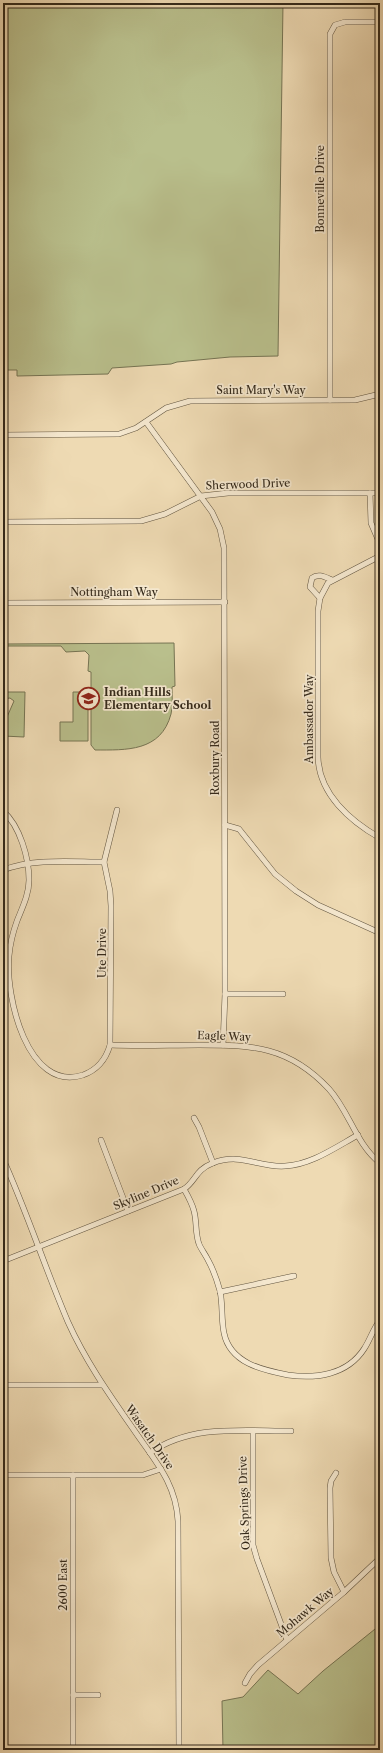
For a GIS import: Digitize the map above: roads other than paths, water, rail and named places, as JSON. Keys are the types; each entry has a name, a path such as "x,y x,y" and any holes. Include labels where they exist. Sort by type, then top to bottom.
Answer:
{"street":[{"name":"Bonneville Drive","path":"330,400 330,34 335,25 342,23 380,22"},
{"name":"Saint Mary's Way","path":"3,435 112,435 131,431 166,408 190,400 355,400 380,394"},
{"name":"Roxbury Road","path":"146,422 201,496 215,518 223,541 225,602 225,994 223,1045"},
{"name":"Sherwood Drive","path":"3,522 141,520 165,514 201,496 228,493 380,493"},
{"path":"370,493 371,523 380,544"},
{"path":"320,598 310,587 312,578 321,575 332,580 355,570 380,556"},
{"name":"Ambassador Way","path":"332,580 325,587 320,598 318,611 318,757 320,772 329,792 348,816 358,825 380,838"},
{"name":"Nottingham Way","path":"3,602 225,602"},
{"path":"3,870 26,864 104,862 117,810"},
{"path":"3,811 11,818 24,845 29,882 27,894 13,933 8,967 12,1005 24,1037 43,1067 56,1074 67,1077 82,1075 95,1069 104,1058 110,1045"},
{"path":"225,825 239,829 270,869 296,891 318,905 380,933"},
{"name":"Ute Drive","path":"104,862 111,906 110,1045"},
{"path":"225,994 283,994"},
{"name":"Eagle Way","path":"110,1045 247,1046 282,1056 303,1067 320,1080 334,1095 346,1112 369,1153 380,1163"},
{"path":"194,1118 213,1163"},
{"name":"Skyline Drive","path":"3,1261 184,1189 200,1170 224,1159 236,1158 270,1165 292,1166 316,1158 358,1135"},
{"path":"101,1140 128,1211"},
{"name":"Wasatch Drive","path":"3,1159 68,1322 102,1385 161,1469 172,1489 177,1504 179,1750"},
{"path":"184,1189 194,1211 199,1245 213,1270 220,1292 224,1334 232,1351 247,1363 276,1373 300,1376 316,1376 338,1371 348,1366 365,1349 380,1320"},
{"path":"220,1292 294,1276"},
{"path":"3,1385 102,1385"},
{"path":"150,1453 172,1440 191,1434 211,1431 291,1431"},
{"name":"Oak Springs Drive","path":"253,1431 253,1545 287,1640"},
{"path":"3,1475 143,1475 161,1469"},
{"path":"336,1473 331,1482 330,1488 330,1552 334,1572 344,1592"},
{"name":"2600 East","path":"73,1475 73,1750"},
{"name":"Mohawk Way","path":"246,1683 253,1669 344,1592 380,1558"},
{"path":"73,1695 98,1695"}],"place":[{"name":"Indian Hills Elementary School","path":"89,698"}]}
